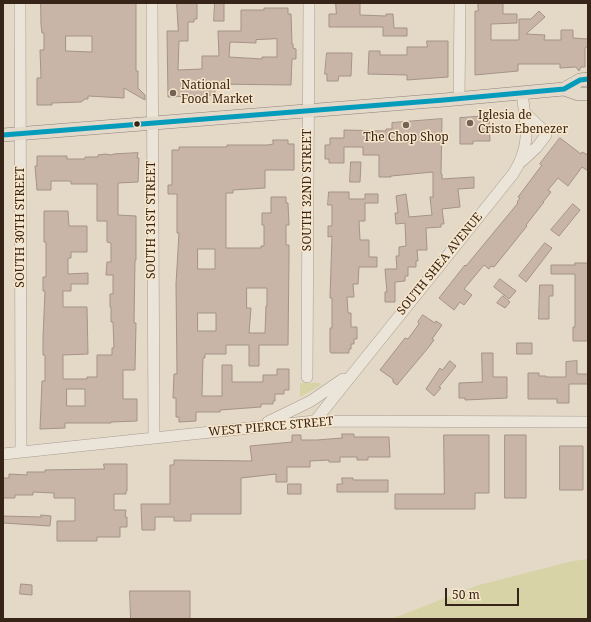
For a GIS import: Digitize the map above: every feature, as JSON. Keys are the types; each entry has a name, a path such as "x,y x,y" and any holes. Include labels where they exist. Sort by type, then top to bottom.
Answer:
{"main road":[{"path":"3,135 459,99 564,89 580,80 588,79"},
{"path":"564,89 578,94 588,94"}],"street":[{"name":"SOUTH 30TH STREET","path":"20,3 22,133 21,452"},
{"name":"SOUTH 31ST STREET","path":"152,3 154,438"},
{"name":"SOUTH 32ND STREET","path":"307,377 309,3"},
{"path":"459,99 460,3"},
{"name":"SOUTH SHEA AVENUE","path":"315,421 520,163 526,142 522,93"},
{"path":"520,163 537,147 546,135 545,132 524,112"},
{"path":"258,426 276,419 311,401 356,369"},
{"name":"WEST PIERCE STREET","path":"3,454 315,421 588,422"}],"shaded area":[{"path":"300,383 320,383 321,385 300,397"},
{"path":"588,559 588,619 391,619 479,585 573,561"}],"building":[{"path":"41,3 136,3 136,71 138,71 138,88 145,95 145,100 124,88 124,98 88,96 88,99 81,102 37,105 37,78 41,78 40,50 44,50 44,33 42,33","holes":["66,36 92,36 92,52 66,51"]},
{"path":"177,3 197,3 197,19 194,19 194,22 188,22 188,41 179,41 178,70 202,69 202,56 219,56 218,31 241,31 241,10 288,8 288,14 291,14 292,44 293,48 296,49 296,59 292,59 291,85 215,84 215,95 168,97 167,31 178,31","holes":["277,39 277,57 262,57 262,59 229,57 230,42 256,43 256,40"]},
{"path":"215,3 224,3 224,21 214,21"},
{"path":"336,3 360,3 360,15 386,16 386,14 393,14 394,28 407,28 407,36 383,36 383,27 329,27 329,14 336,14"},
{"path":"478,3 503,3 503,14 517,14 517,23 491,24 491,40 519,40 519,19 531,19 539,11 545,17 526,34 545,35 544,40 561,40 561,30 573,30 573,38 588,39 588,46 585,48 585,67 581,67 579,71 576,67 560,68 560,64 518,64 518,71 475,75 475,11 478,11"},
{"path":"427,41 448,41 448,77 407,80 407,75 368,74 369,51 380,51 380,55 407,55 407,47 427,47"},
{"path":"327,53 352,53 351,76 339,76 338,81 327,81 327,74 325,74"},
{"path":"489,116 490,141 473,141 473,144 460,144 460,118"},
{"path":"442,119 442,179 474,177 474,188 458,189 460,207 442,209 444,224 441,224 441,227 426,228 427,250 417,250 418,261 416,261 416,267 408,267 408,276 405,276 405,281 395,282 395,302 385,302 385,292 387,292 385,269 397,269 396,256 399,256 399,247 406,246 405,223 396,224 395,213 398,213 396,196 406,194 409,217 432,215 430,197 433,197 433,172 379,177 379,155 363,155 363,147 344,147 344,163 329,163 329,159 325,159 325,145 330,145 330,138 344,138 344,130 386,131 386,129 392,129 392,123"},
{"path":"560,138 581,154 582,152 588,155 588,171 582,167 568,186 558,178 548,190 551,192 526,225 527,226 494,267 491,266 489,269 484,265 464,289 472,295 464,305 460,302 454,310 439,298 518,203 517,202 520,198 518,197 542,165 540,164"},
{"path":"273,140 288,140 288,144 294,144 294,170 265,170 265,188 233,190 233,193 226,193 226,248 261,248 261,246 264,246 264,225 262,225 262,213 271,213 271,197 286,197 286,203 288,203 289,225 286,225 286,245 289,245 288,345 259,345 259,366 249,366 249,345 226,345 226,354 205,354 205,358 203,358 202,396 222,396 222,365 232,365 232,382 263,382 263,375 277,375 277,369 289,369 289,390 284,390 284,394 275,394 275,401 273,401 273,404 261,404 261,407 220,410 220,412 196,412 196,421 179,422 179,417 176,417 176,398 173,398 174,374 177,374 176,284 179,233 177,233 177,194 168,194 168,185 172,185 172,150 179,150 179,147 227,147 227,145 273,144","holes":["198,249 215,249 215,269 198,269","247,288 267,288 265,333 249,333 251,308 247,308","198,313 216,313 216,331 198,331"]},
{"path":"138,153 137,158 139,158 138,182 118,183 118,215 136,216 134,323 136,323 135,370 123,370 123,399 137,399 137,421 111,423 65,423 65,428 40,429 42,381 45,381 45,355 43,355 45,291 43,291 43,277 46,277 44,211 68,211 69,226 87,226 87,252 71,252 71,258 68,258 68,274 88,273 88,284 71,284 71,291 63,291 63,307 87,307 88,354 63,355 63,379 87,379 87,377 97,377 97,355 112,355 112,348 114,348 113,322 111,322 110,307 110,294 113,294 113,275 106,275 107,262 111,262 111,243 107,242 107,221 97,221 97,184 71,184 71,181 51,181 51,190 37,190 35,166 37,166 37,156 67,156 67,159 85,159 85,157 98,157 98,155","holes":["67,389 85,389 85,406 67,406"]},
{"path":"351,162 361,162 360,182 350,182"},
{"path":"329,192 349,192 349,199 365,199 365,194 378,194 378,203 365,203 365,221 359,221 360,240 369,240 369,257 377,257 377,267 359,267 358,284 353,284 354,297 347,297 348,313 351,313 351,327 357,327 357,339 354,339 354,344 351,344 349,353 331,353 330,351 330,328 332,328 332,298 330,298 332,236 328,237 328,226 332,226 332,205 328,205"},
{"path":"573,204 580,210 559,236 551,230"},
{"path":"545,243 552,248 526,282 519,276"},
{"path":"575,263 588,263 588,341 573,341 573,327 575,327 575,274 551,274 551,265 575,265"},
{"path":"500,279 516,291 509,299 494,287"},
{"path":"540,285 553,285 553,296 549,296 549,319 539,319"},
{"path":"503,296 510,302 505,308 497,303"},
{"path":"423,315 435,323 436,321 442,325 432,339 434,340 428,348 397,385 393,382 393,379 380,370 405,338 408,339 419,324 418,322"},
{"path":"517,343 532,343 532,354 517,354"},
{"path":"482,353 493,353 493,377 507,377 507,398 465,400 465,398 459,398 459,383 482,382"},
{"path":"450,361 456,366 439,387 441,388 434,396 426,389 440,368 442,370"},
{"path":"577,361 577,374 588,374 588,384 569,384 569,403 557,403 557,399 528,399 528,373 539,373 539,376 546,377 566,377 566,362"},
{"path":"342,434 354,434 354,437 389,437 390,457 368,457 368,460 357,460 357,457 340,457 340,462 329,462 329,460 310,461 310,467 287,467 287,482 276,482 276,474 241,478 241,514 191,514 191,521 174,521 174,517 155,517 155,530 142,530 141,504 170,504 170,465 174,465 174,460 252,461 250,446 292,442 292,435 301,435 301,440 317,440 342,438"},
{"path":"444,435 489,435 489,493 475,493 475,509 395,509 395,494 444,494"},
{"path":"505,435 526,435 526,498 505,498"},
{"path":"560,446 583,446 583,490 560,490"},
{"path":"104,464 127,464 126,494 114,494 114,510 126,510 125,517 127,517 127,527 120,527 120,537 97,537 97,541 57,541 57,521 75,521 75,498 54,498 54,493 33,492 33,495 15,495 15,498 3,498 3,478 9,478 9,474 27,475 27,472 45,472 45,470 104,469"},
{"path":"342,478 353,478 353,480 388,480 388,492 337,492 337,484 342,484"},
{"path":"288,484 301,484 301,494 288,494"},
{"path":"41,515 51,516 50,526 3,523 3,516 41,517"},
{"path":"21,584 32,585 32,595 20,594"},
{"path":"130,591 190,591 190,619 131,619"}],"transit line":[{"path":"3,135 564,89 580,80 588,79"}],"place":[{"name":"National Food Market","path":"173,93"},
{"name":"Iglesia de Cristo Ebenezer","path":"470,123"},
{"name":"The Chop Shop","path":"406,125"}]}
